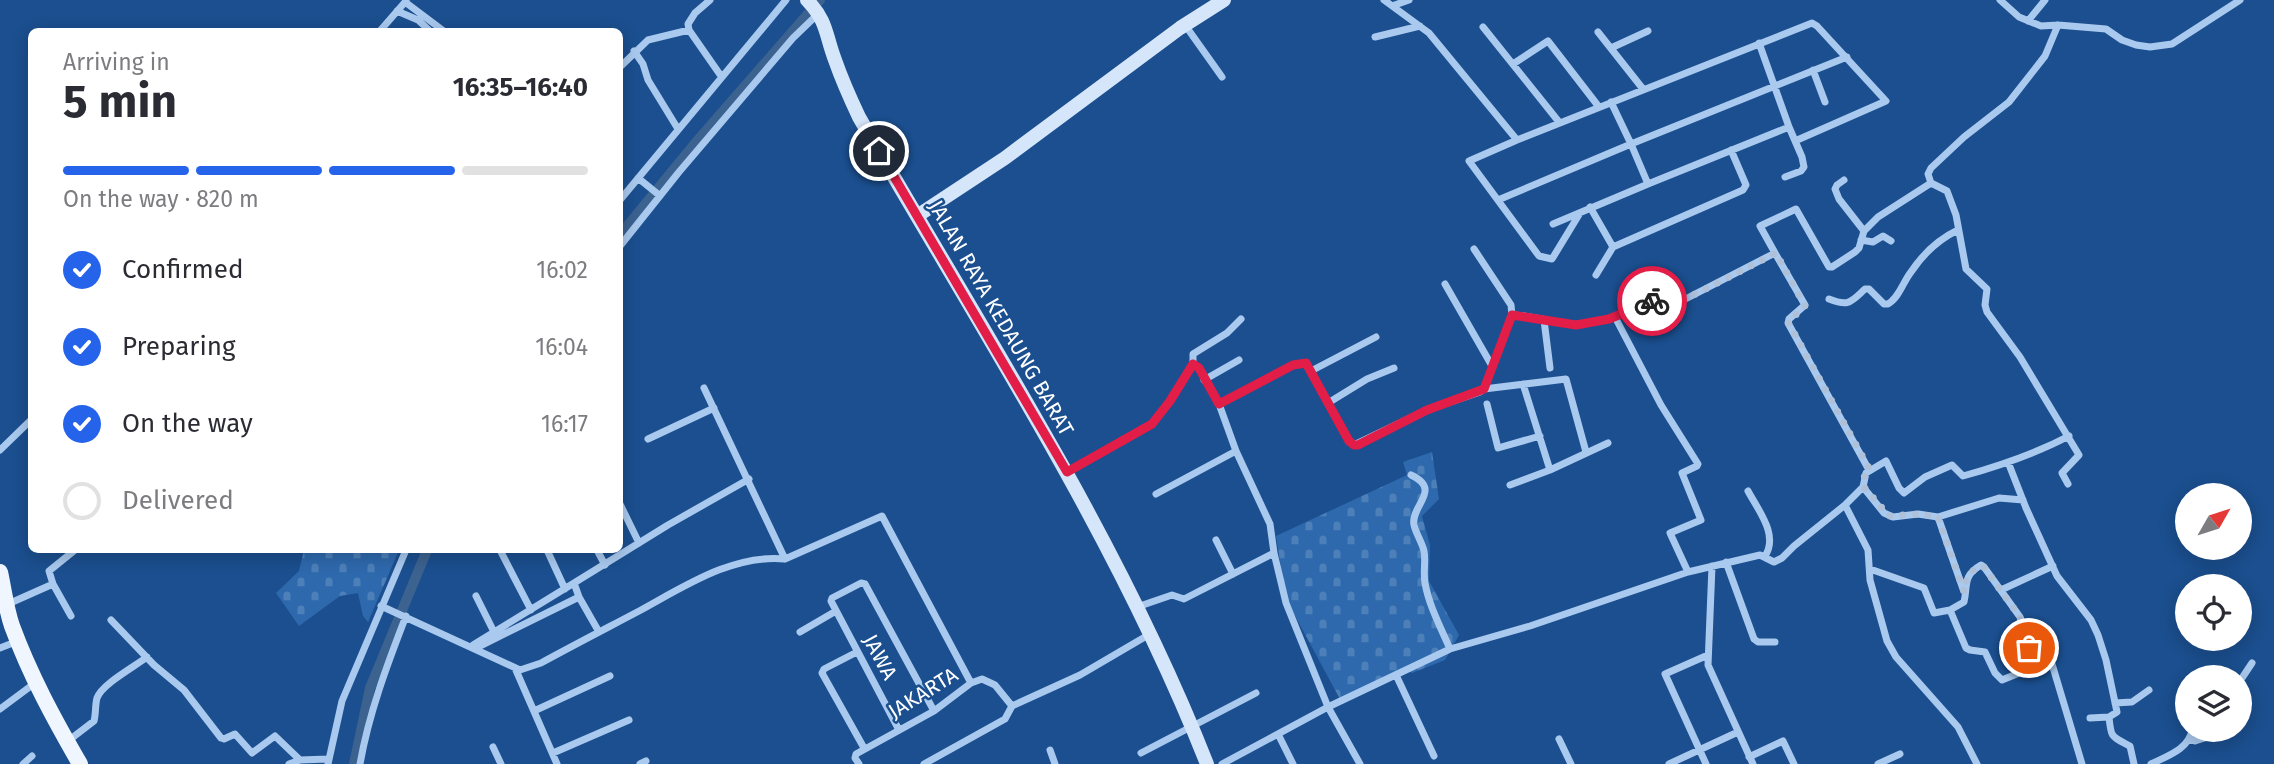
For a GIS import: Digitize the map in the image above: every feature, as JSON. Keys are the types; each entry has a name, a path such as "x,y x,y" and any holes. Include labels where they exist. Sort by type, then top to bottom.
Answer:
{"main road":[{"path":"0,572 18,641 36,683 80,764"}],"street":[{"path":"710,0 695,13 688,24 689,30 721,76"},
{"path":"623,197 640,180 678,129 786,0"},
{"path":"917,216 1005,158 1185,25 1224,0"},
{"path":"1384,0 1420,26 1440,45 1517,140"},
{"path":"1392,6 1409,0"},
{"path":"2000,0 2019,17 2041,26 2106,29 2136,46 2150,47 2172,44 2241,0"},
{"path":"2028,21 2045,0"},
{"path":"382,28 406,1 440,28"},
{"path":"623,242 658,195 793,38 814,7"},
{"name":"JALAN RAYA KEDAUNG BARAT","path":"814,7 826,25 827,38 859,117 1067,472 1150,634 1207,764"},
{"path":"397,11 418,20 426,28"},
{"path":"1580,213 1552,258 1539,256 1469,160 1812,23 1886,101 1795,141"},
{"path":"1185,25 1222,77"},
{"path":"2058,25 2045,57 2010,102 1964,137 1928,174 1931,183 1947,191 1956,215 1966,269 1987,289 1987,312 2020,357 2079,457 2062,473 2068,484"},
{"path":"1376,37 1420,26"},
{"path":"1483,27 1559,122"},
{"path":"623,64 648,40 689,30"},
{"path":"1611,48 1648,31"},
{"path":"1598,32 1643,89"},
{"path":"1513,64 1548,41 1599,107"},
{"path":"1759,43 1804,167 1801,171 1785,177"},
{"path":"634,51 678,129"},
{"path":"1498,200 1847,57"},
{"path":"1813,70 1825,102"},
{"path":"1611,102 1648,184"},
{"path":"1553,225 1590,207 1789,127"},
{"path":"1596,275 1613,247 1743,190 1746,185 1731,150"},
{"path":"640,180 658,195"},
{"path":"1844,180 1837,185 1837,194 1864,231"},
{"path":"1870,470 1788,323 1789,319 1805,306 1760,226 1796,209 1830,267 1855,252 1864,231 1885,212 1931,183"},
{"path":"1590,207 1613,247"},
{"path":"1829,299 1842,304 1848,303 1865,289 1869,289 1888,304 1894,301 1912,270 1933,246 1958,230"},
{"path":"1861,240 1875,242 1883,236 1891,241"},
{"path":"1474,249 1508,298 1512,315 1484,389"},
{"path":"1512,315 1576,325 1615,317 1655,299 1664,308 1668,308 1776,253"},
{"path":"1445,284 1492,366"},
{"path":"1615,317 1661,405 1698,464 1682,472 1701,520 1670,533 1688,572"},
{"path":"1067,472 1152,424 1193,364 1193,354 1227,332 1241,319"},
{"path":"1544,320 1550,368"},
{"path":"1311,371 1376,337"},
{"path":"1204,380 1239,360"},
{"path":"1219,404 1293,365 1306,363 1349,441 1354,445 1427,410 1484,389 1566,379 1586,452"},
{"path":"1193,364 1199,368 1219,404 1236,451 1270,524 1286,603 1328,707 1360,764"},
{"path":"1328,403 1367,379 1394,368"},
{"path":"1523,384 1550,470"},
{"path":"704,388 785,559"},
{"path":"1487,404 1498,448 1540,436"},
{"path":"648,439 714,408"},
{"path":"0,450 28,423"},
{"path":"1222,764 1328,707 1450,649 1530,626 1688,572 1760,555 1774,562 1779,560 1845,505 1863,486 1864,477 1870,470 1886,461 1899,488 1905,493 1925,477 1952,465 1963,476 2049,447 2069,436"},
{"path":"1510,485 1608,443"},
{"path":"1156,494 1236,451"},
{"path":"2008,462 2060,581 2072,593 2095,627 2106,660 2117,713 2109,717 2090,718"},
{"path":"1411,475 1420,479 1425,486 1414,524 1424,550 1426,586 1450,649"},
{"path":"623,553 749,479"},
{"path":"1863,486 1889,516 1918,514 1938,517 1999,498 2023,499"},
{"path":"1748,491 1767,526 1770,538 1765,556"},
{"path":"1845,505 1868,550 1870,580 1887,640 1896,657 1958,727 1977,764"},
{"path":"623,510 639,542"},
{"path":"383,607 520,670 541,663 706,575 742,562 785,559 882,516 971,683"},
{"path":"1938,517 1964,592"},
{"path":"1216,540 1233,574"},
{"path":"71,553 49,571 53,584 71,616"},
{"path":"289,764 300,760 328,762 342,701 405,553"},
{"path":"501,553 531,610"},
{"path":"548,553 565,589"},
{"path":"599,553 605,565"},
{"path":"474,647 623,553"},
{"path":"1136,607 1172,596 1184,599 1274,553"},
{"path":"1726,562 1755,640 1774,642"},
{"path":"1870,569 1924,588 1934,613 1950,610 1964,602 1967,579 1981,565 2023,623 2032,668"},
{"path":"1712,566 1707,665 1751,760 1783,741 1794,764"},
{"path":"2001,590 2053,566"},
{"path":"574,583 599,632"},
{"name":"JAWA","path":"899,730 831,600 863,583 934,711"},
{"path":"7,605 53,584"},
{"path":"476,596 494,632"},
{"path":"474,647 579,597"},
{"path":"1950,610 1966,648 1985,652 2000,679 2004,680 2050,663 2055,668 2082,764"},
{"path":"800,632 836,611"},
{"path":"360,764 365,734 405,616"},
{"path":"111,620 146,657 184,690 221,738 235,734 252,753 275,736 300,760"},
{"path":"924,764 1005,719 1012,706 1080,675 1150,634"},
{"path":"0,648 18,641"},
{"path":"857,652 822,671 864,748 856,754 855,758 859,764"},
{"path":"1706,764 1665,674 1708,655"},
{"path":"67,742 94,721 97,699 108,685 146,657"},
{"path":"515,668 557,764"},
{"path":"1396,675 1434,756"},
{"path":"534,711 610,676"},
{"name":"JAKARTA","path":"864,748 934,711 971,683 982,679 995,685 1012,706"},
{"path":"0,709 36,683"},
{"path":"2115,703 2132,702 2149,690"},
{"path":"1141,753 1256,692"},
{"path":"2109,717 2113,738 2130,746 2134,764"},
{"path":"553,753 629,720"},
{"path":"1669,764 1738,732"},
{"path":"1278,734 1293,764"},
{"path":"1559,739 1571,764"},
{"path":"2151,764 2177,751 2186,742"},
{"path":"493,747 501,764"},
{"path":"1050,750 1055,764"},
{"path":"1878,764 1900,754"},
{"path":"23,764 32,756"}],"green space":[{"path":"1432,452 1439,499 1422,516 1430,545 1429,581 1459,635 1445,660 1412,673 1402,668 1341,701 1286,599 1276,536 1407,475 1403,462"},
{"path":"303,553 398,553 368,622 363,616 358,593 340,596 299,626 276,593 299,571"}],"waterway":[{"path":"623,231 697,141 820,0"},
{"path":"354,764 370,688 426,553"}],"way so far":[{"path":"1652,301 1655,299 1664,308 1668,308 1776,253 1805,306 1788,322 1870,470 1864,477 1863,486 1889,516 1918,514 1938,517 1964,592 1965,582 1971,573 1977,567 1983,566 2020,617 2029,648"}],"route":[{"path":"879,151 1067,472 1152,424 1193,364 1199,368 1219,404 1293,365 1306,363 1349,441 1358,445 1427,410 1484,389 1512,315 1576,325 1609,319 1652,301"}]}
